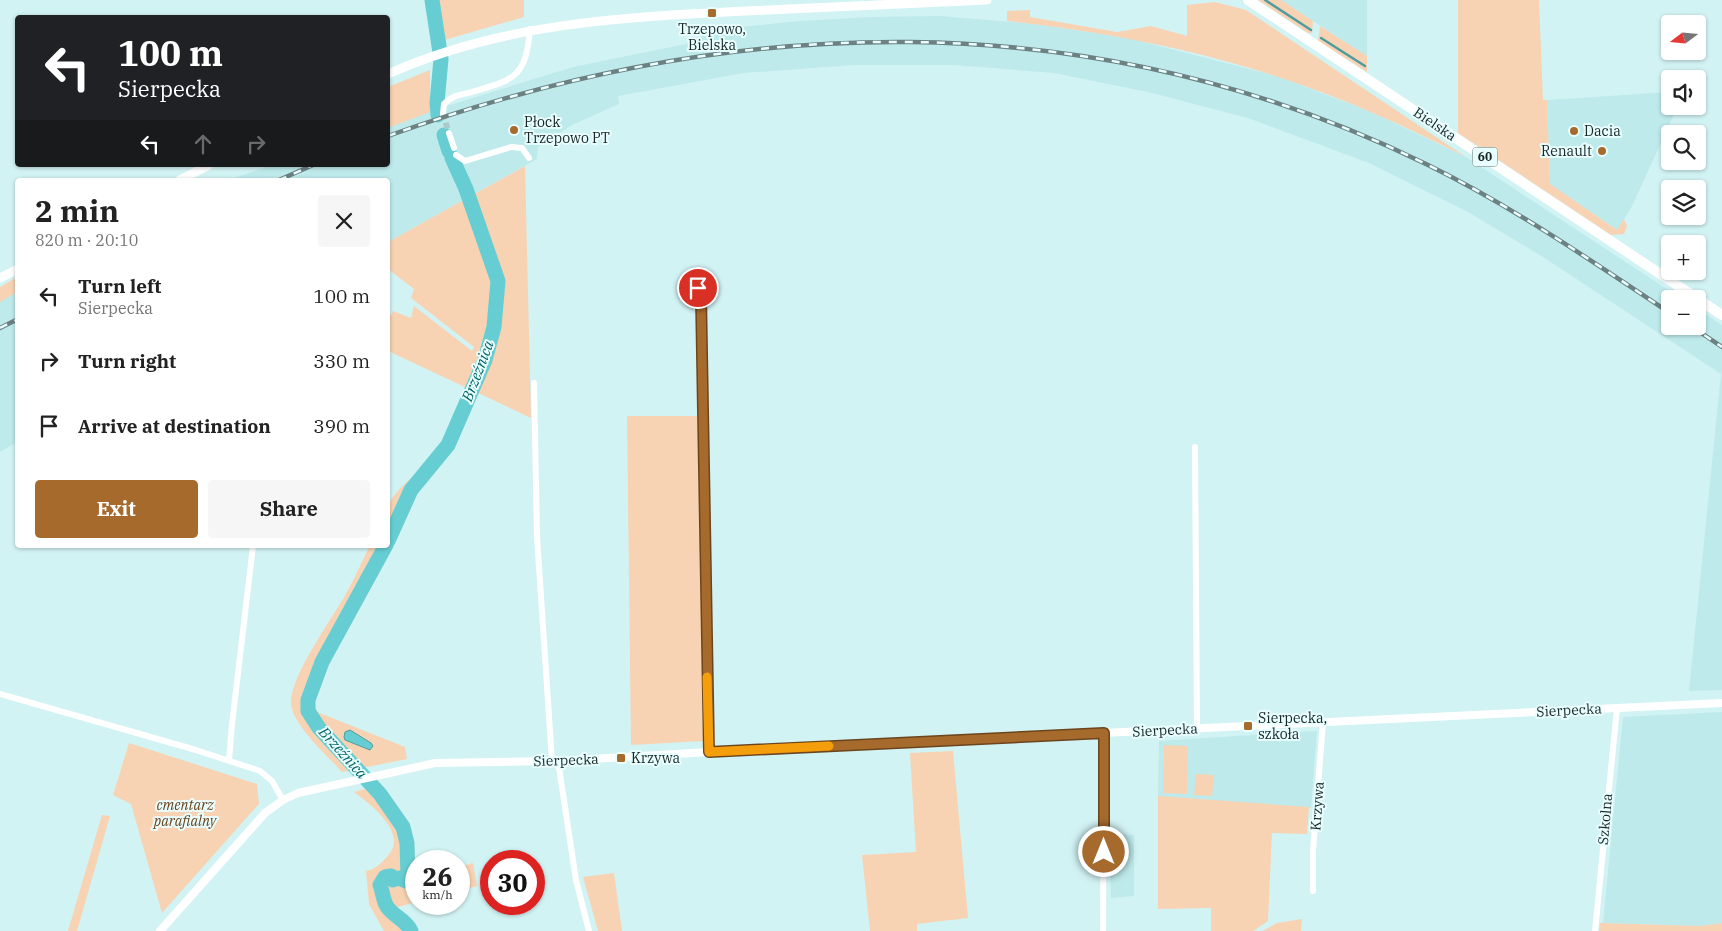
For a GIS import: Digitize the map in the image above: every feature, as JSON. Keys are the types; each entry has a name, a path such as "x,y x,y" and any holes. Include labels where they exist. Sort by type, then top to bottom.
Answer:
{"main road":[{"path":"390,73 426,58 530,29 610,18 987,0"},
{"name":"Bielska","path":"1248,0 1722,315"},
{"path":"184,178 205,167"},
{"path":"0,278 15,270"}],"street":[{"path":"443,114 444,104 451,97 497,84 518,74 527,56 530,29"},
{"path":"449,133 454,148"},
{"path":"456,155 465,161 511,147 522,148 529,158"},
{"path":"698,288 701,306 709,752"},
{"path":"534,383 537,537 555,761 576,880 590,931"},
{"path":"1195,447 1197,728"},
{"path":"230,760 232,724 253,548"},
{"path":"0,694 230,760 268,775 283,800"},
{"name":"Sierpecka","path":"160,931 255,824 283,800 298,793 341,782 456,761 555,761 1722,703"},
{"name":"Szkolna","path":"1595,931 1617,708"},
{"name":"Krzywa","path":"1313,891 1313,851 1323,722"},
{"path":"1103,931 1104,733"}],"shaded area":[{"path":"1281,0 1367,0 1367,56 1313,21"},
{"path":"939,16 1035,24 1128,38 1277,76 1369,111 1466,157 1668,290 1661,290 1661,335 1543,257 1468,212 1369,163 1248,118 1148,92 1054,73 954,65 854,65 744,73 618,96 619,104 572,125 538,147 537,159 390,241 390,178 234,178 266,167 390,167 390,123 573,67 701,41 701,31 799,21"},
{"path":"1661,93 1661,115 1674,115 1669,125 1661,125 1661,143 1631,208 1617,230 1550,184 1547,100"},
{"path":"15,284 15,443 0,452 0,292"},
{"path":"1706,314 1722,325 1722,690 1689,691 1721,374 1662,335 1706,335"},
{"path":"1722,712 1722,923 1701,926 1603,923 1623,717"},
{"path":"1317,731 1311,808 1158,796 1159,741"},
{"path":"1109,833 1134,835 1134,896 1111,898"}],"green space":[{"path":"436,0 524,0 524,17 441,41"},
{"path":"1258,0 1281,0 1313,21 1312,33 1308,33"},
{"path":"1458,0 1539,0 1543,100 1547,100 1550,184 1617,230 1624,219 1627,226 1624,234 1611,235 1458,133"},
{"path":"1215,2 1246,10 1466,157 1350,103 1302,85 1212,57 1110,35 1007,21 1007,11 1030,10 1030,17 1117,32 1151,26 1187,36 1187,5"},
{"path":"1320,26 1367,56 1367,72 1318,41"},
{"path":"430,70 430,112 390,127 390,86"},
{"path":"525,166 531,418 476,392 454,440 414,494 390,546 390,502 405,483 433,455 449,427 467,388 390,352 390,314 393,311 411,318 414,306 472,351 474,347 411,298 414,289 390,271 390,241"},
{"path":"15,278 15,293 0,302 0,287"},
{"path":"627,416 699,416 703,741 631,745"},
{"path":"369,548 389,548 318,685 314,700 317,712 405,747 407,759 342,772 300,725 292,709 292,697 303,666 348,590"},
{"name":"cmentarz parafialny","path":"129,743 257,784 259,804 162,913 131,804 113,795"},
{"path":"1164,745 1188,746 1187,794 1163,793"},
{"path":"953,751 968,918 917,924 917,931 870,931 862,855 916,852 910,753"},
{"path":"1196,774 1214,775 1212,796 1194,795"},
{"path":"368,788 401,828 405,845 405,879 385,876 378,883 387,911 404,923 408,931 384,931 369,904 366,871 380,864 388,856 393,847 394,838 385,820 354,792"},
{"path":"1158,796 1309,807 1307,834 1272,833 1268,921 1253,931 1211,931 1211,908 1158,909"},
{"path":"102,815 110,816 77,931 68,931"},
{"path":"473,863 477,886 470,888 470,864"},
{"path":"614,873 622,931 598,931 583,877"},
{"path":"390,878 392,881 405,883 405,905 391,909 389,907 382,886 385,879"},
{"path":"1302,919 1301,931 1262,931 1277,923"},
{"path":"1600,923 1701,926 1722,923 1722,931 1599,931"}],"water":[{"path":"350,730 371,743 373,746 370,750 345,740 345,732"}],"waterway":[{"name":"Brzeźnica","path":"432,0 441,59 437,103 438,115"},
{"path":"1265,0 1311,30"},
{"path":"1321,38 1365,66"},
{"name":"Brzeźnica","path":"444,135 449,151"},
{"name":"Brzeźnica","path":"390,537 411,490 448,445 485,360 494,327 498,281 466,189 452,158"},
{"name":"Brzeźnica","path":"384,548 322,662 308,700 308,711 319,728 380,794 403,827 407,843 408,878 406,881 399,878 393,880 391,876 385,877 380,885 386,906 411,931"}],"tunnel":[{"path":"443,114 449,133"}],"railway":[{"path":"390,135 518,95 648,65 779,47 910,42 1041,50 1171,73 1299,111 1426,164 1458,180 1550,234 1661,307"},
{"path":"284,178 308,167"},
{"path":"0,328 15,320"},
{"path":"1704,335 1722,347"}],"slow traffic":[{"path":"707,677 709,752 829,746"}],"place":[{"name":"Trzepowo, Bielska","path":"712,13"},
{"name":"Płock Trzepowo PT","path":"514,130"},
{"name":"Dacia","path":"1574,131"},
{"name":"Renault","path":"1602,151"},
{"name":"Sierpecka, szkoła","path":"1248,726"},
{"name":"Krzywa","path":"621,758"}],"route":[{"path":"698,288 701,296 709,752 1104,733 1104,852"}]}
